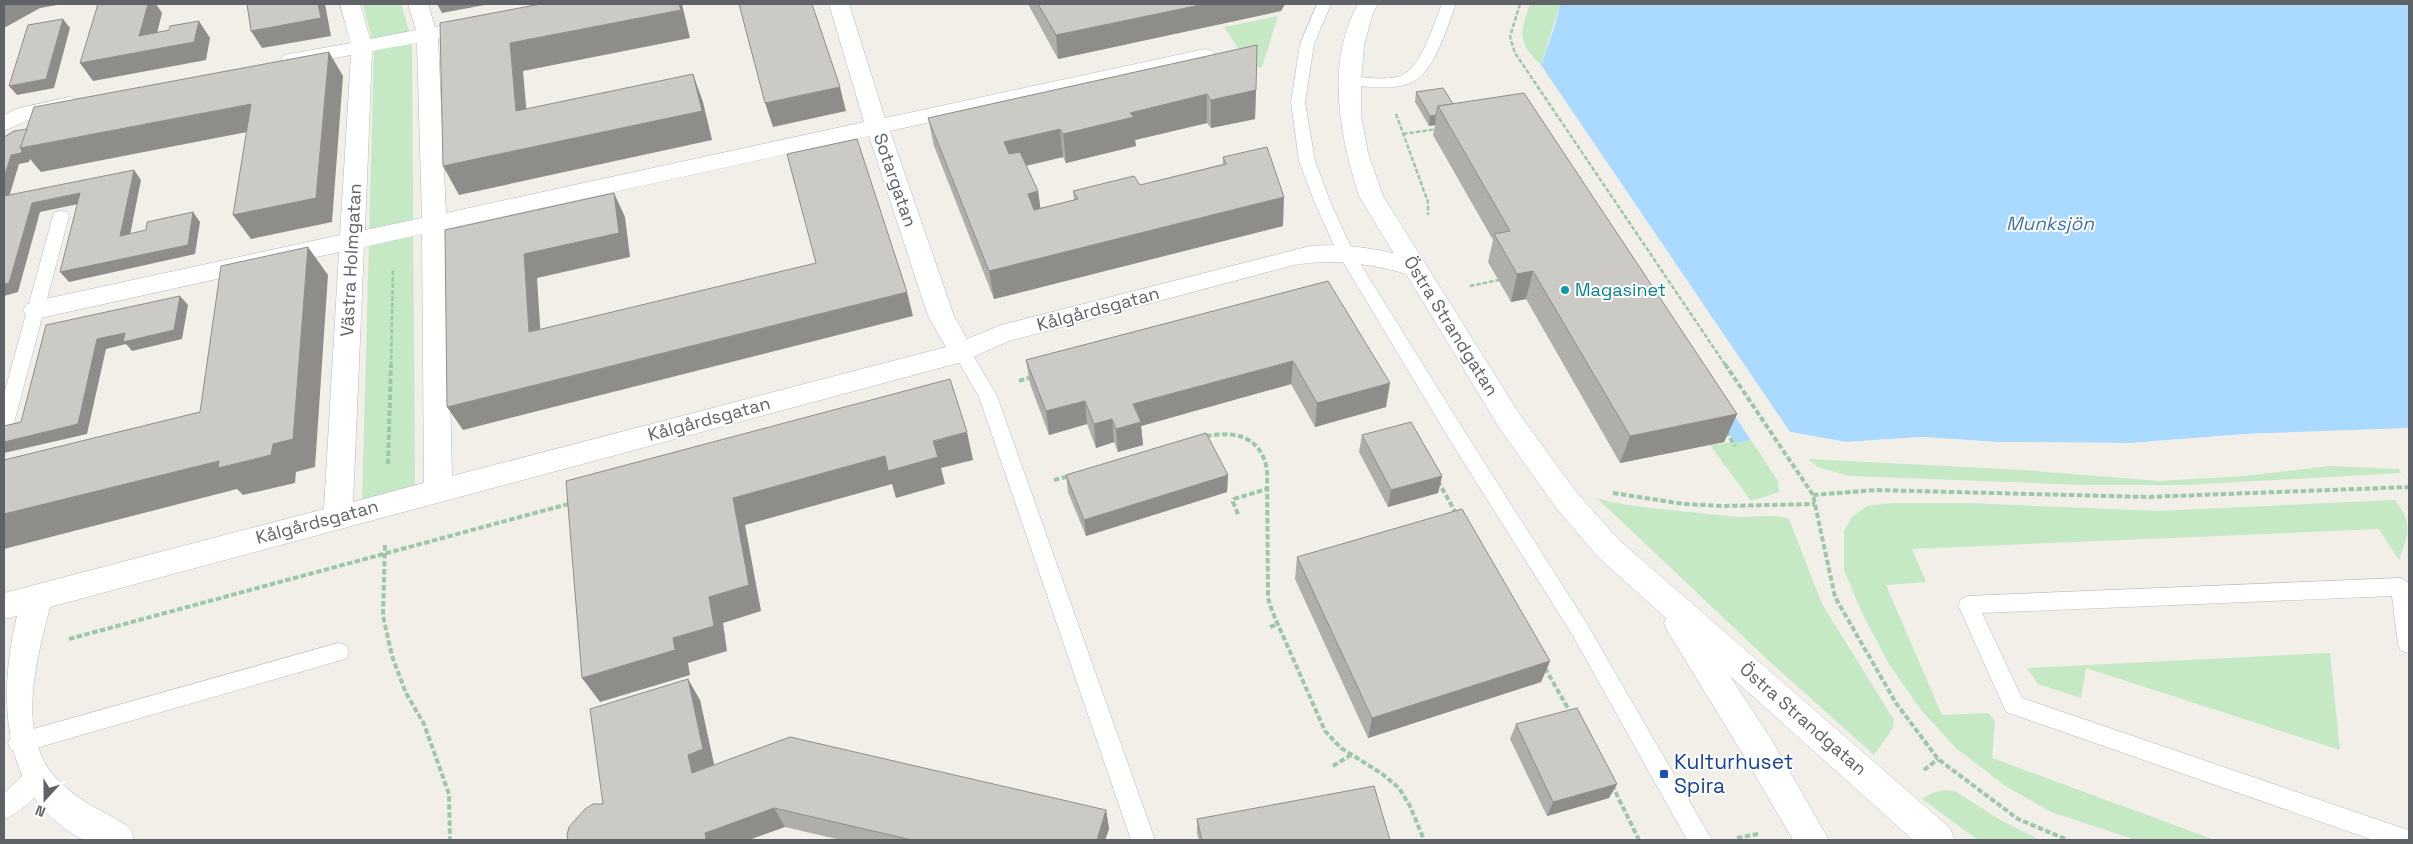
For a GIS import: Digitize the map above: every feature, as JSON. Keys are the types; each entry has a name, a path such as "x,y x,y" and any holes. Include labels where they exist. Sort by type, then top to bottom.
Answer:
{"street":[{"name":"Västra Holmgatan","path":"338,517 362,46 350,4"},
{"path":"418,4 427,34 434,223 438,491"},
{"name":"Sotargatan","path":"839,4 877,127 941,316 962,352"},
{"name":"Östra Strandgatan","path":"1368,4 1363,13 1354,45 1350,80 1350,116 1358,153 1371,196 1510,422 1567,501 1609,550 1938,840"},
{"path":"276,63 495,22"},
{"path":"36,310 1205,55"},
{"path":"4,124 24,114 85,100"},
{"name":"Kålgårdsgatan","path":"4,606 962,352 1001,334 1294,257 1345,252 1372,256 1414,267"},
{"path":"38,596 23,652 14,706 18,743 36,779 62,803 118,840"},
{"name":"Östra Strandgatan","path":"1665,601 1764,758 1812,840"}],"lane":[{"path":"1324,4 1307,44 1298,102 1307,161 1345,252 1458,437 1580,630 1700,840"},
{"path":"1350,80 1390,82 1415,74 1422,64 1449,4"},
{"path":"4,427 61,216"},
{"path":"962,352 985,390 1143,840"},
{"path":"2405,840 2014,705 1968,605 2402,587 2409,644"},
{"path":"18,743 338,652"},
{"path":"4,808 36,779"}],"path":[{"path":"1520,4 1510,36 1515,53 1523,68 1813,495 1835,596 1896,703 1938,759 2018,818 2068,840"},
{"path":"1390,82 1395,111 1428,202 1427,221"},
{"path":"1403,134 1440,128"},
{"path":"1469,286 1499,280"},
{"path":"985,390 1042,375"},
{"path":"1724,429 1735,446"},
{"path":"1198,438 1224,433 1237,435 1263,452 1267,469 1268,598 1278,624 1325,731 1332,740 1400,788 1412,810 1424,840"},
{"path":"1021,490 1077,474"},
{"path":"1438,480 1462,523"},
{"path":"1813,495 1876,490 2147,497 2409,487"},
{"path":"1238,514 1233,502 1234,499 1267,489"},
{"path":"1610,492 1684,504 1723,506 1815,504"},
{"path":"23,652 575,502"},
{"path":"387,504 384,616 392,656 406,692 424,724 449,794 450,840"},
{"path":"1270,627 1278,624"},
{"path":"1543,665 1571,714"},
{"path":"1333,766 1352,755"},
{"path":"1609,780 1639,840"}],"green space":[{"path":"363,4 401,4 412,41 415,490 362,504 374,48"},
{"path":"1530,4 1560,4 1541,65 1524,44 1524,22"},
{"path":"1278,16 1262,67 1252,69 1224,27"},
{"path":"1751,440 1778,481 1779,492 1751,501 1710,445"},
{"path":"1808,459 2023,470 2159,481 2245,476 2330,466 2399,469 2401,473 2186,485 2086,485 1850,476 1818,467"},
{"path":"1597,498 1609,502 1651,508 1737,517 1777,516 1789,519 1822,604 1894,720 1893,728 1874,755 1768,660"},
{"path":"2395,500 2405,516 2408,528 2399,560 2379,529 1912,549 1926,582 1886,585 1942,715 1988,713 1995,721 1992,758 2215,840 2136,840 2051,812 2004,785 1956,748 1921,710 1889,664 1863,615 1844,570 1844,531 1852,517 1867,506 1892,503 1968,503 2158,511"},
{"path":"2330,653 2340,750 2086,668 2081,698 2038,684 2027,668"},
{"path":"1944,790 1955,791 2002,821 2040,840 1978,840 1922,799 1932,793"}],"water":[{"name":"Munksjön","path":"1560,4 2409,4 2409,428 2246,434 2131,443 1997,442 1922,437 1846,442 1790,432 1736,443 1523,118 1554,28"}],"pier":[{"path":"1541,65 1790,432 1846,442 1922,437 1997,442 2131,443 2246,434 2409,428 2409,431 2246,437 2131,446 1997,445 1922,439 1846,445 1790,435 1752,442 1527,97 1538,66"}],"building":[{"path":"98,4 148,4 139,36 169,30 170,26 199,21 194,42 80,63"},
{"path":"247,4 318,4 321,18 251,31"},
{"path":"541,4 679,4 681,10 510,43 516,111 693,74 702,111 443,166 440,23"},
{"path":"739,4 812,4 840,87 765,103"},
{"path":"1038,4 1205,4 1056,35"},
{"path":"63,19 46,79 9,86 28,25"},
{"path":"1257,45 1256,90 1211,100 1207,94 1130,113 1134,117 1063,134 1060,129 1004,142 1009,154 1020,152 1038,191 1028,194 1034,210 1078,199 1073,191 1134,176 1140,185 1226,164 1223,157 1267,147 1284,197 989,271 928,118"},
{"path":"329,52 316,198 233,215 251,104 20,148 34,107"},
{"path":"1443,88 1453,104 1438,106 1436,115 1430,116 1416,92"},
{"name":"Magasinet","path":"1524,93 1737,414 1630,436 1533,271 1517,274 1494,234 1510,231 1438,106"},
{"path":"27,129 20,148 22,150 21,153 11,155 4,178 4,137 14,131"},
{"path":"857,139 907,292 447,407 445,230 614,193 619,233 524,254 529,332 816,263 787,154"},
{"path":"134,170 120,236 146,230 147,222 193,212 188,245 60,272 80,193 32,203 9,283 4,284 4,196"},
{"path":"308,247 293,439 273,444 271,455 218,468 219,461 4,514 4,460 200,412 221,266"},
{"path":"1328,281 1390,383 1317,403 1293,361 1133,404 1141,422 1116,429 1112,419 1094,424 1085,401 1046,411 1026,360"},
{"path":"180,296 174,330 123,342 125,333 97,339 78,424 4,442 4,426 21,422 46,325"},
{"path":"950,379 967,432 933,441 938,457 888,471 885,456 733,498 749,585 709,597 714,626 673,638 675,650 582,678 566,481"},
{"path":"1411,422 1442,476 1391,490 1362,435"},
{"path":"1206,433 1228,475 1084,520 1066,475"},
{"path":"1462,509 1550,661 1372,718 1297,557"},
{"path":"688,679 703,749 688,755 692,773 790,737 1106,810 1097,840 912,840 774,808 705,833 706,840 568,840 569,827 585,809 593,804 603,804 590,709"},
{"path":"1577,708 1617,784 1553,802 1516,724"},
{"path":"1374,786 1390,840 1202,840 1197,819"}],"place":[{"name":"Magasinet","path":"1565,290"},
{"name":"Kulturhuset Spira","path":"1664,774"}]}
